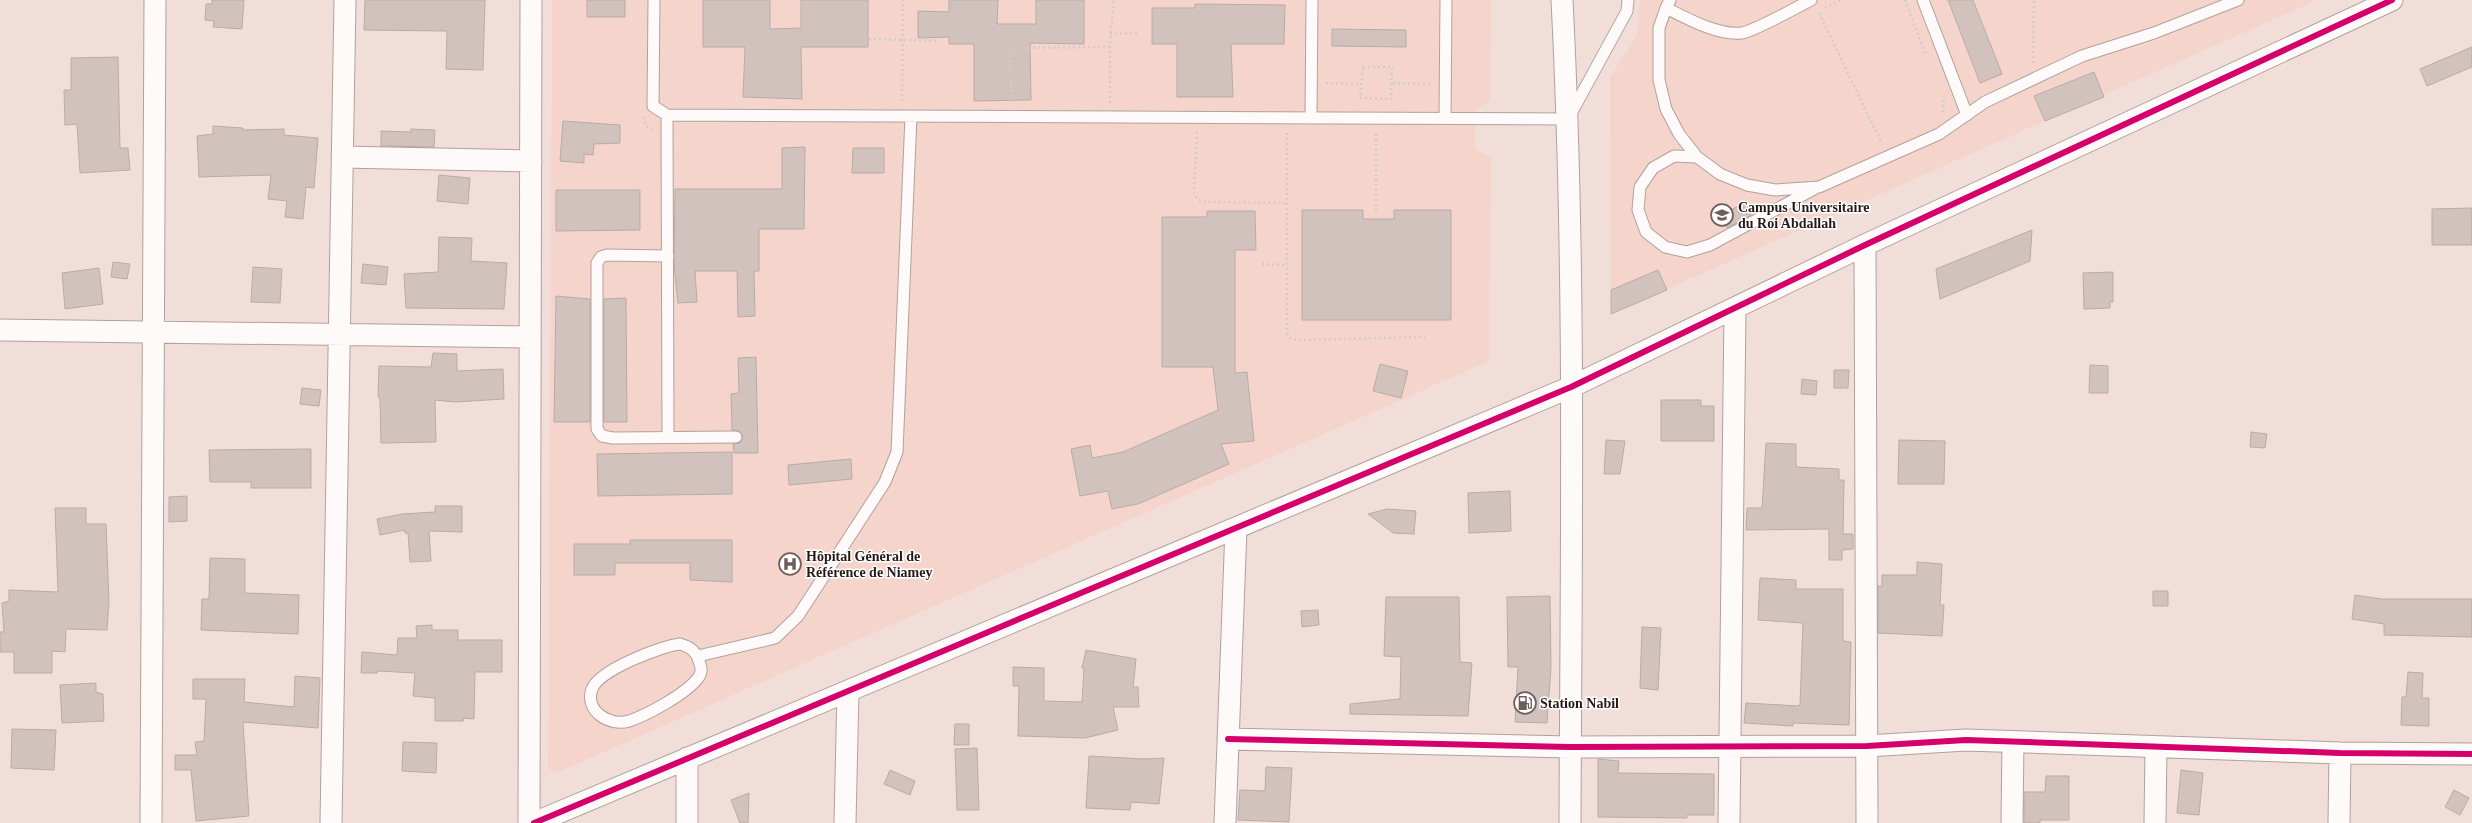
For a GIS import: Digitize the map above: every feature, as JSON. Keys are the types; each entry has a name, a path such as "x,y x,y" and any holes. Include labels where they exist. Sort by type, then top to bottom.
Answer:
{"street":[{"path":"151,823 155,0"},
{"path":"332,823 345,0"},
{"path":"529,823 531,0"},
{"path":"1562,0 1568,119 1571,387 1570,823"},
{"path":"534,823 1571,387 1865,244 2392,0"},
{"path":"342,157 531,161"},
{"path":"1865,244 1867,823"},
{"path":"1729,823 1735,308"},
{"path":"0,330 530,337"},
{"path":"1224,823 1236,528"},
{"path":"845,823 848,691"},
{"path":"1228,739 1570,747 1867,746 1966,740 2340,753 2472,754"},
{"path":"2012,823 2013,742"},
{"path":"2155,823 2156,747"},
{"path":"2339,823 2340,753"},
{"path":"687,758 687,823"}],"lane":[{"path":"654,0 653,106 667,115 1568,119 1627,11 1628,0"},
{"path":"1311,118 1312,0"},
{"path":"1445,118 1446,0"},
{"path":"1812,0 1742,33 1728,32 1696,23 1668,4 1659,28 1659,80 1669,115 1679,134 1697,157 1720,174 1747,185 1775,190 1819,187"},
{"path":"1923,0 1967,115"},
{"path":"1697,157 1674,156 1653,168 1640,187 1638,210 1646,232 1664,247 1687,252 1710,245 1819,187 1939,134 1985,102 2082,56 2154,33 2238,0"},
{"path":"667,115 668,438"},
{"path":"698,656 775,638 798,616 885,482 897,452 907,116"},
{"path":"668,256 607,255 601,257 597,263 597,429 602,436 613,438 736,437"},
{"path":"666,646 687,646 698,656 702,669 699,678 684,691 633,720 619,724 610,722 601,717 592,702 592,689 605,675 666,646"}],"path":[{"path":"903,0 903,40 907,116"},
{"path":"1110,117 1110,34 1114,0"},
{"path":"1811,14 1841,0"},
{"path":"1905,0 1926,54"},
{"path":"2033,63 2034,0"},
{"path":"1818,11 1883,147 1890,144"},
{"path":"1110,34 1140,33"},
{"path":"869,39 939,41"},
{"path":"1011,104 1010,52 1014,48 1110,47"},
{"path":"1366,66 1392,67 1393,83 1391,99 1360,98 1361,69 1366,66"},
{"path":"1311,82 1360,84"},
{"path":"1393,83 1436,84 1435,90"},
{"path":"1939,118 1944,111 1944,98"},
{"path":"1376,99 1376,213"},
{"path":"1102,103 1117,103"},
{"path":"1003,104 1019,104"},
{"path":"1197,132 1194,193 1197,199 1203,202 1287,203"},
{"path":"1287,132 1286,265 1287,333 1290,338 1297,340 1425,337"},
{"path":"1262,264 1286,265"}],"shaded area":[{"name":"Hôpital Général de Référence de Niamey","path":"552,0 1491,0 1490,100 1476,110 1475,149 1491,158 1489,361 554,774 548,767"},
{"name":"Campus Universitaire du Roi Abdallah","path":"1640,0 2317,0 1611,314 1610,77 1637,36"}],"building":[{"path":"212,0 244,0 242,29 213,27 214,21 205,20 206,4 212,4"},
{"path":"365,0 485,0 483,70 446,69 447,31 364,30"},
{"path":"587,0 625,0 625,17 587,17"},
{"path":"703,0 770,0 770,29 801,28 801,0 868,0 868,47 801,47 802,99 743,97 745,47 703,47"},
{"path":"949,0 998,0 997,24 1036,24 1036,0 1084,0 1084,44 1030,43 1031,100 974,101 974,44 949,44 949,37 918,38 918,11 949,12"},
{"path":"1948,0 1973,0 2002,74 1980,83"},
{"path":"1195,4 1285,5 1284,44 1231,44 1233,97 1177,97 1177,44 1152,44 1152,8 1195,8"},
{"path":"1332,29 1406,30 1406,47 1332,46"},
{"path":"2472,47 2472,67 2427,86 2420,69"},
{"path":"118,57 120,148 128,148 130,170 80,173 77,124 65,125 64,90 71,90 71,58"},
{"path":"2094,72 2104,97 2045,121 2034,96"},
{"path":"563,121 620,125 620,143 594,144 593,155 584,154 584,163 560,161"},
{"path":"213,126 243,128 243,130 284,129 284,135 318,138 314,188 306,187 303,219 285,217 287,201 268,199 271,175 199,177 197,136 213,134"},
{"path":"411,129 435,130 434,147 381,146 381,131 411,132"},
{"path":"805,147 804,229 759,229 759,271 754,271 755,316 738,317 737,271 695,271 697,302 678,303 674,264 675,189 782,189 782,148"},
{"path":"853,148 884,148 884,173 852,173"},
{"path":"439,175 470,178 468,204 437,201"},
{"path":"556,190 640,190 640,230 556,231"},
{"path":"1746,203 1751,215 1727,228 1721,214"},
{"path":"2472,208 2472,245 2432,245 2432,209"},
{"path":"1302,210 1363,210 1363,219 1394,219 1394,210 1451,210 1451,320 1302,320"},
{"path":"1207,211 1255,211 1256,250 1235,250 1235,373 1247,372 1254,441 1221,444 1229,464 1138,504 1112,509 1108,491 1080,496 1071,449 1090,445 1092,458 1123,452 1218,410 1213,367 1162,367 1162,217 1207,217"},
{"path":"2032,230 2030,261 1940,299 1936,269"},
{"path":"439,237 472,238 471,261 507,263 504,309 406,308 404,274 438,272"},
{"path":"113,262 130,264 127,279 111,277"},
{"path":"363,264 388,267 386,285 361,283"},
{"path":"253,267 282,269 280,303 251,302"},
{"path":"99,268 103,304 65,309 62,273"},
{"path":"1658,270 1667,290 1611,314 1611,290"},
{"path":"2113,272 2113,302 2110,302 2110,308 2084,309 2083,273"},
{"path":"556,296 590,299 590,422 554,422"},
{"path":"626,298 627,422 604,422 604,299"},
{"path":"433,353 457,354 457,371 503,369 504,399 456,402 435,400 436,442 381,443 380,398 378,397 379,366 431,367"},
{"path":"756,357 758,453 734,453 733,444 740,443 743,437 740,431 732,430 731,394 739,393 738,358"},
{"path":"1380,364 1408,371 1401,398 1373,391"},
{"path":"2090,365 2108,366 2108,393 2089,393"},
{"path":"1834,370 1849,370 1848,388 1834,388"},
{"path":"1802,379 1817,381 1816,395 1801,394"},
{"path":"302,388 321,390 319,406 300,404"},
{"path":"1661,400 1701,400 1701,406 1714,406 1714,441 1661,441"},
{"path":"2251,432 2267,434 2265,448 2250,447"},
{"path":"1606,440 1625,441 1620,474 1604,474"},
{"path":"1899,440 1945,441 1944,484 1898,484"},
{"path":"1766,443 1796,444 1796,467 1839,469 1839,480 1844,480 1843,534 1853,534 1853,549 1842,550 1842,560 1829,560 1829,529 1746,530 1747,508 1762,508"},
{"path":"311,449 311,488 251,488 251,482 210,482 209,450"},
{"path":"732,452 732,494 598,496 597,454"},
{"path":"851,459 852,479 789,485 788,465"},
{"path":"1510,491 1511,531 1469,533 1468,493"},
{"path":"187,496 187,521 169,522 169,497"},
{"path":"435,506 462,506 462,532 429,531 431,561 410,562 408,533 405,533 405,530 380,535 377,519 402,514 435,512"},
{"path":"55,508 86,508 86,524 106,524 109,602 107,630 66,629 65,652 52,651 52,673 14,673 14,652 0,652 0,632 4,632 2,603 9,601 9,590 58,592"},
{"path":"1387,509 1416,511 1414,534 1393,533 1368,514"},
{"path":"630,540 732,540 732,582 690,580 690,563 615,563 615,575 574,575 574,544 630,544"},
{"path":"210,558 245,559 245,593 299,595 298,634 201,630 202,599 209,599"},
{"path":"1917,562 1942,564 1940,605 1944,605 1942,636 1878,633 1878,586 1882,586 1882,575 1917,575"},
{"path":"1760,578 1796,580 1796,589 1843,589 1843,641 1851,642 1849,725 1793,723 1793,726 1744,723 1746,703 1799,706 1800,704 1803,623 1758,620"},
{"path":"2153,591 2168,591 2168,606 2153,606"},
{"path":"2355,595 2381,599 2472,599 2472,637 2384,635 2384,624 2352,619"},
{"path":"1550,596 1551,667 1547,723 1515,722 1518,667 1508,667 1507,597"},
{"path":"1386,597 1459,597 1460,662 1472,663 1468,716 1350,714 1350,704 1400,699 1401,657 1384,656"},
{"path":"1318,610 1319,625 1302,627 1301,611"},
{"path":"432,625 432,630 458,630 458,640 502,640 502,672 475,672 474,719 464,718 463,721 435,721 435,698 413,696 415,673 378,671 377,673 361,673 362,652 397,655 398,638 417,638 416,626"},
{"path":"1642,627 1661,628 1658,690 1640,688"},
{"path":"1086,650 1136,659 1133,687 1138,687 1139,707 1113,707 1118,730 1085,738 1018,736 1019,686 1013,686 1013,667 1044,668 1044,701 1082,702 1084,668 1082,668"},
{"path":"2408,672 2423,673 2422,698 2429,698 2429,726 2401,725 2402,697 2406,697"},
{"path":"295,676 320,678 318,728 243,722 249,816 196,821 191,770 175,770 175,755 197,755 195,742 204,741 206,699 193,699 193,679 245,679 244,702 294,707"},
{"path":"96,683 96,692 103,694 104,721 62,723 60,685"},
{"path":"955,724 969,724 969,745 954,745"},
{"path":"12,729 56,730 54,770 11,768"},
{"path":"403,742 437,743 436,773 402,771"},
{"path":"977,748 979,810 957,810 955,749"},
{"path":"1089,756 1144,759 1164,758 1159,804 1131,802 1130,810 1086,808"},
{"path":"1598,759 1619,761 1618,773 1714,774 1714,815 1687,815 1687,818 1598,817"},
{"path":"1266,767 1292,768 1289,822 1238,820 1240,790 1265,791"},
{"path":"890,770 915,781 910,795 884,784"},
{"path":"2181,770 2203,773 2199,815 2177,813"},
{"path":"2046,776 2069,776 2069,820 2040,820 2040,823 2024,823 2024,792 2045,792"},
{"path":"2454,790 2469,798 2460,815 2445,807"},
{"path":"749,793 748,823 740,823 731,800"}],"cycle path":[{"path":"534,823 1571,387 1865,245 2392,0"},
{"path":"1228,739 1570,747 1867,746 1966,740 2340,753 2472,754"}],"place":[{"name":"Campus Universitaire du Roi Abdallah","path":"1722,215"},
{"name":"Hôpital Général de Référence de Niamey","path":"790,564"},
{"name":"Station Nabil","path":"1525,703"}]}
